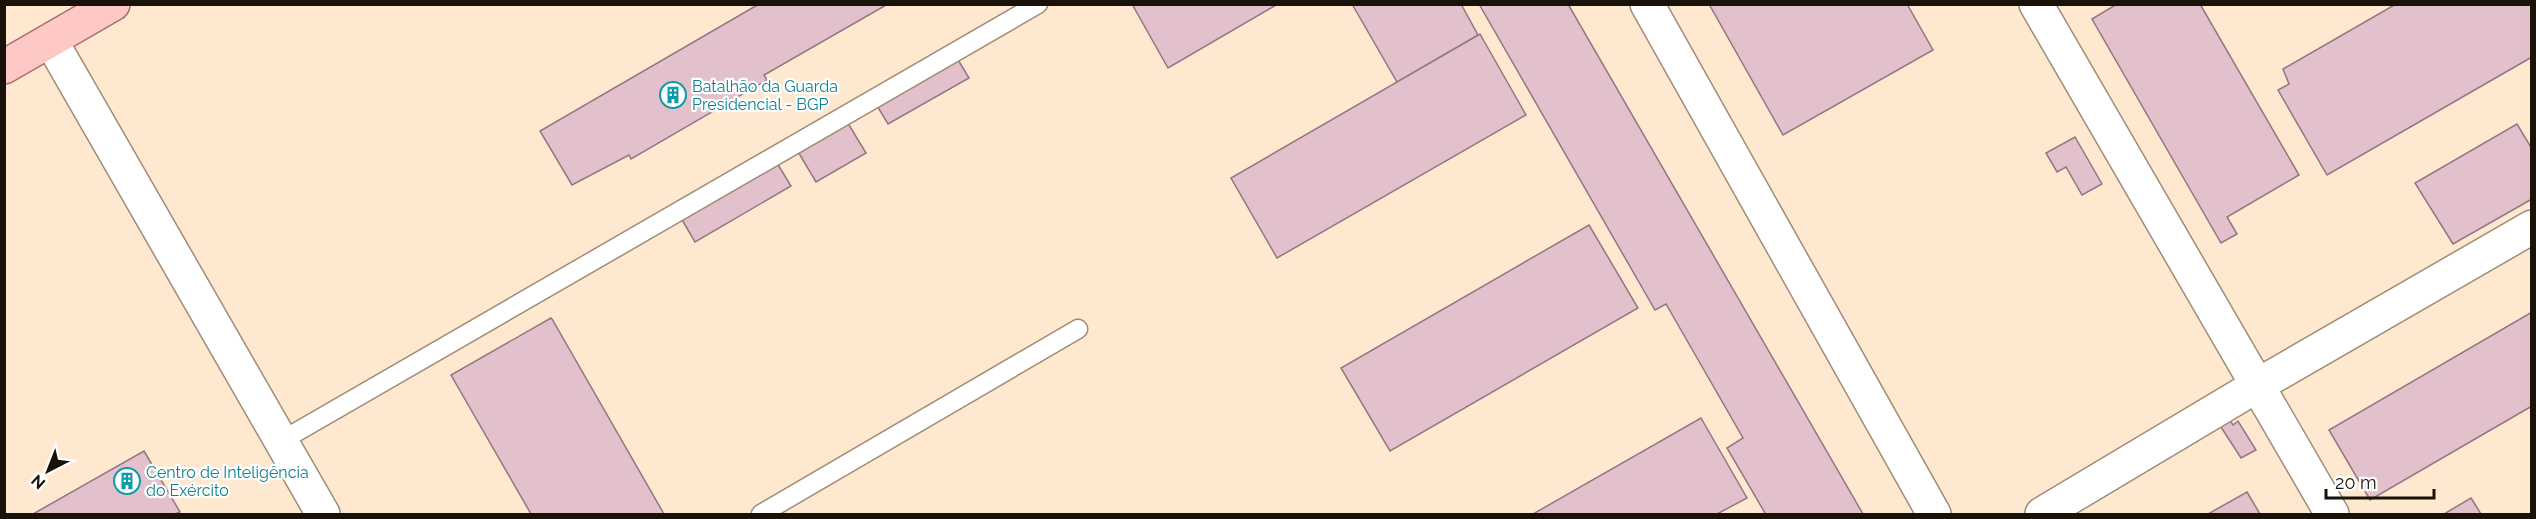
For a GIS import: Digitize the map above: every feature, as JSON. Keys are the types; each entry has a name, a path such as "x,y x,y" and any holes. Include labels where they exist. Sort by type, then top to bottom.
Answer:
{"main road":[{"path":"4,67 113,4"}],"street":[{"path":"1647,4 1934,514"},
{"path":"2036,4 2332,514"},
{"path":"51,40 323,514"},
{"path":"2042,514 2258,385 2532,227"}],"lane":[{"path":"281,441 1038,4"},
{"path":"761,514 1078,329"}],"building":[{"name":"Batalhão da Guarda Presidencial - BGP","path":"759,4 888,4 764,75 767,80 631,159 629,155 572,185 540,131"},
{"path":"1132,4 1278,4 1168,68"},
{"path":"1352,4 1461,4 1478,35 1397,82"},
{"path":"1479,4 1568,4 1863,514 1762,514 1765,513 1727,448 1743,438 1666,304 1655,310"},
{"path":"1709,4 1907,4 1933,50 1783,135"},
{"path":"2117,4 2200,4 2299,175 2227,217 2237,234 2221,243 2092,19"},
{"path":"2396,4 2532,4 2532,57 2327,175 2278,90 2289,84 2283,69"},
{"path":"1480,34 1526,115 1277,258 1231,178"},
{"path":"957,58 969,78 888,124 876,104"},
{"path":"843,115 866,153 816,182 794,145"},
{"path":"2517,124 2532,149 2532,199 2453,244 2415,183"},
{"path":"2075,137 2102,184 2082,195 2066,167 2057,172 2046,153"},
{"path":"774,158 791,186 695,242 678,213"},
{"path":"1589,225 1638,308 1390,451 1341,368"},
{"path":"2532,312 2532,406 2370,500 2329,430"},
{"path":"551,318 664,514 531,514 451,375"},
{"path":"1701,418 1747,498 1717,514 1533,514"},
{"path":"2229,419 2233,425 2238,421 2256,450 2241,458 2219,424"},
{"name":"Centro de Inteligência do Exército","path":"144,451 180,512 175,514 33,514"},
{"path":"2247,492 2260,514 2208,514"},
{"path":"2471,498 2481,514 2444,514"}],"place":[{"name":"Batalhão da Guarda Presidencial - BGP","path":"673,95"},
{"name":"Centro de Inteligência do Exército","path":"127,481"}]}
